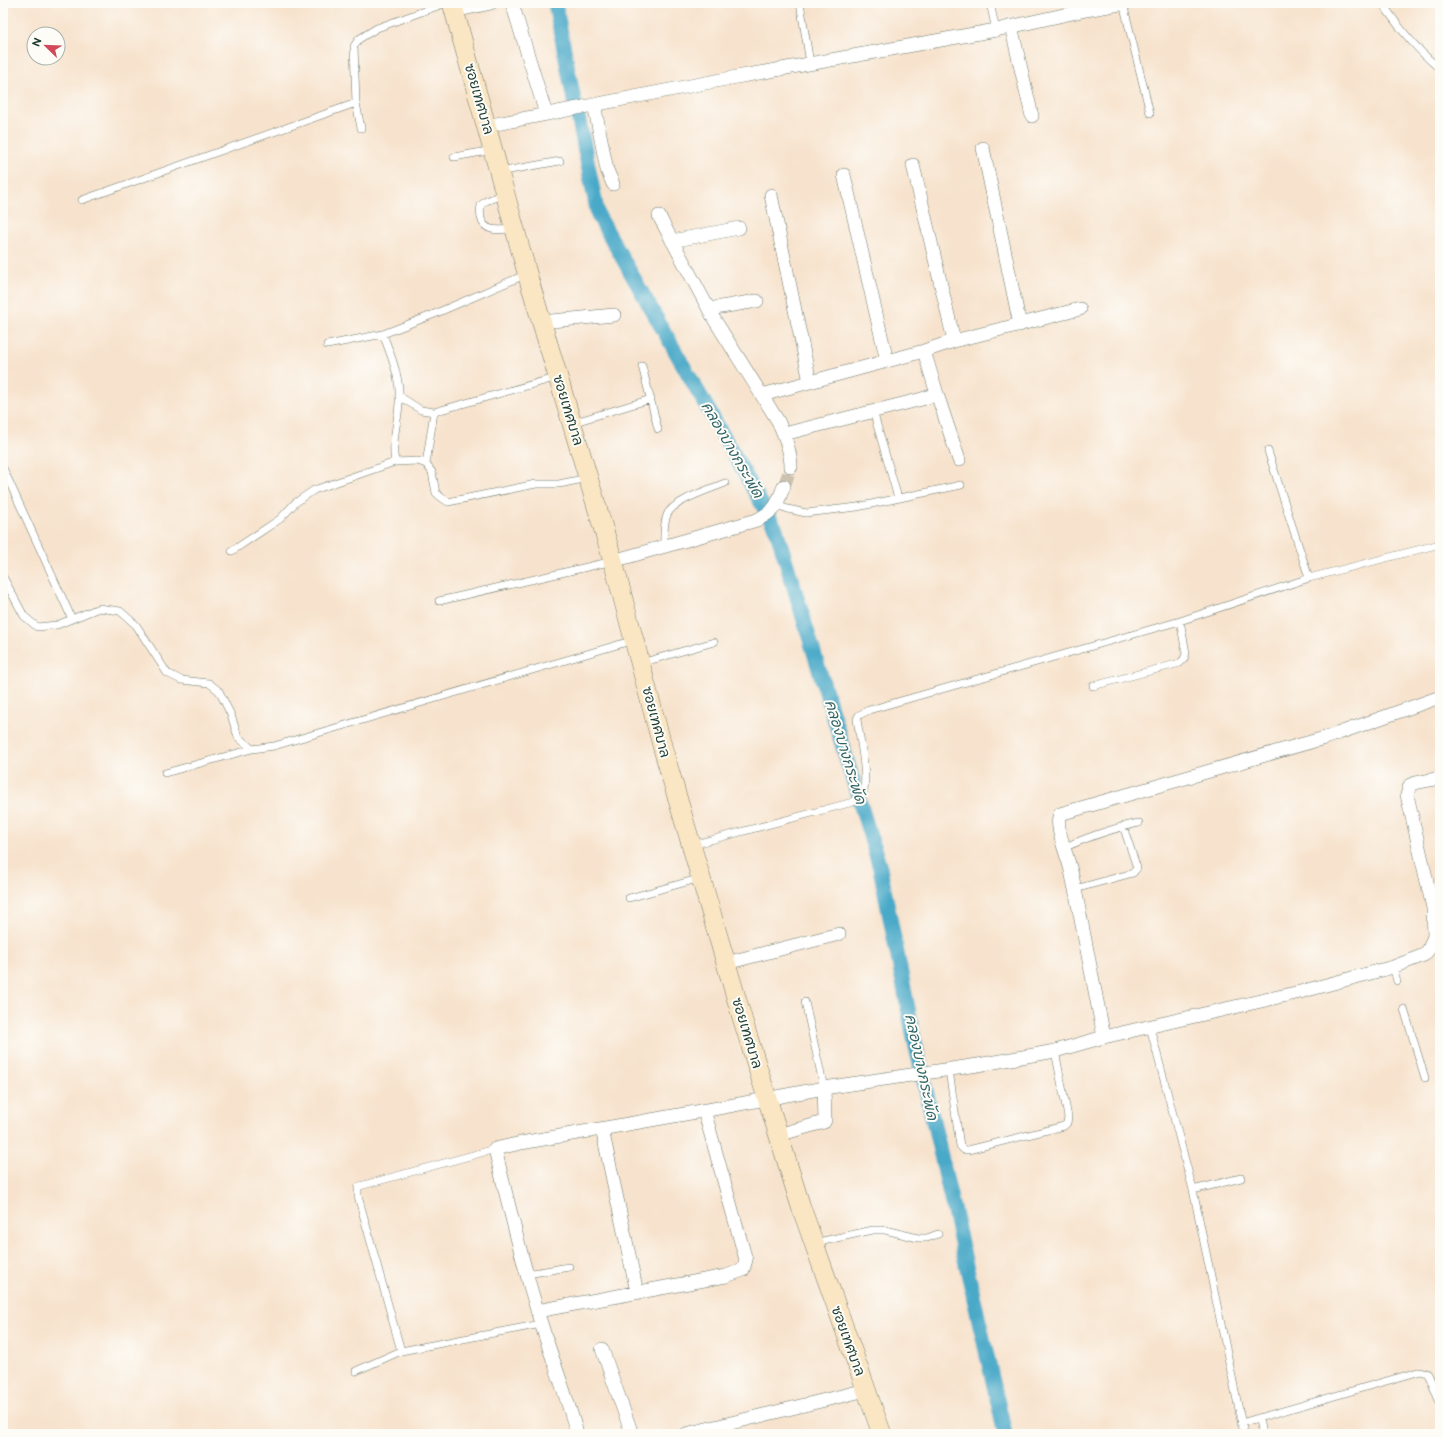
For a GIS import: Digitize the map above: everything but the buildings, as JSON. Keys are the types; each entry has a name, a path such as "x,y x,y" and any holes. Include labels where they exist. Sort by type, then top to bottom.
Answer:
{"street":[{"path":"451,6 491,3"},
{"path":"512,3 546,114"},
{"path":"486,126 810,63 996,30 1124,3"},
{"name":"ซอยเทศบาล","path":"451,6 541,322 613,561 640,664 691,845 767,1099 813,1243 882,1434"},
{"path":"1011,26 1032,116"},
{"path":"594,104 607,170 614,184"},
{"path":"983,148 1020,325"},
{"path":"913,165 954,341"},
{"path":"844,175 887,361"},
{"path":"771,195 810,382"},
{"path":"659,216 709,309 762,395 784,434 791,456 791,467"},
{"path":"672,240 739,228"},
{"path":"709,309 757,301"},
{"path":"762,395 924,351 954,341 1080,309"},
{"path":"541,322 614,315"},
{"path":"924,351 959,460"},
{"path":"784,434 937,394"},
{"path":"613,561 757,520 774,509 784,486"},
{"path":"1104,1037 1070,865 1063,848 1059,822 1060,814 1328,737 1440,697"},
{"path":"577,1434 569,1405 537,1311 495,1149 824,1088 950,1070 1055,1051 1104,1037 1300,992 1393,967 1424,955 1429,949 1434,936 1437,907 1407,795 1410,785 1440,778"},
{"path":"726,963 839,934"},
{"path":"778,1135 824,1122 824,1088"},
{"path":"537,1311 734,1274 743,1270 746,1260 704,1110"},
{"path":"602,1129 637,1292"},
{"path":"602,1349 632,1434"},
{"path":"686,1434 866,1390"}],"lane":[{"path":"800,3 810,63"},
{"path":"990,3 996,30"},
{"path":"1124,3 1150,113"},
{"path":"1382,3 1403,32 1424,56 1440,69"},
{"path":"361,128 356,104 353,54 354,46 359,39 377,28 451,6"},
{"path":"82,200 356,104"},
{"path":"454,157 493,150"},
{"path":"499,172 560,161"},
{"path":"505,194 486,201 481,205 480,210 483,223 486,228 490,229 515,229"},
{"path":"327,345 382,334 432,315 527,274"},
{"path":"382,334 396,370 399,396 397,426 393,452 396,462"},
{"path":"642,366 658,429"},
{"path":"399,396 421,410 434,412 558,377"},
{"path":"572,423 651,399"},
{"path":"874,411 898,498"},
{"path":"426,464 434,412"},
{"path":"1268,451 1309,578"},
{"path":"232,551 280,519 295,503 314,490 396,462 418,461 426,464 432,472 436,493 448,502 536,484 559,484 588,478"},
{"path":"3,468 72,619"},
{"path":"664,546 665,522 667,514 672,507 688,498 725,483"},
{"path":"774,509 788,509 806,513 857,507 960,485"},
{"path":"691,845 852,802 859,798 863,794 866,782 857,719 860,715 869,710 1180,621 1309,578 1440,544"},
{"path":"439,601 613,561"},
{"path":"3,577 24,616 37,627 58,625 99,608 120,611 136,625 167,673 181,680 209,683 219,690 231,715 238,738 252,749"},
{"path":"1093,686 1180,663 1184,659 1186,653 1180,621"},
{"path":"165,773 252,749 274,746 634,640"},
{"path":"640,664 714,642"},
{"path":"1063,848 1091,836 1123,826 1139,823"},
{"path":"1075,889 1133,873 1137,868 1123,826"},
{"path":"629,898 701,878"},
{"path":"1393,967 1397,981"},
{"path":"805,1002 824,1088"},
{"path":"1404,1009 1425,1078"},
{"path":"1150,1027 1192,1190 1244,1434"},
{"path":"950,1070 960,1146 964,1150 968,1150 1064,1126 1067,1123 1068,1117 1055,1051"},
{"path":"401,1351 358,1196 358,1188 360,1186 495,1149"},
{"path":"1192,1190 1241,1178"},
{"path":"813,1243 873,1230 885,1230 918,1238 927,1238 938,1234"},
{"path":"527,1274 569,1266"},
{"path":"356,1371 401,1351 541,1324"},
{"path":"1241,1423 1421,1371 1427,1373 1429,1376 1440,1403"},
{"path":"1259,1419 1262,1434"}],"waterway":[{"name":"คลองบางกระพัด","path":"555,3 575,105"},
{"name":"คลองบางกระพัด","path":"577,111 598,215 776,529 880,868 914,1038 1005,1434"}],"tunnel":[{"path":"784,486 791,467"}]}
